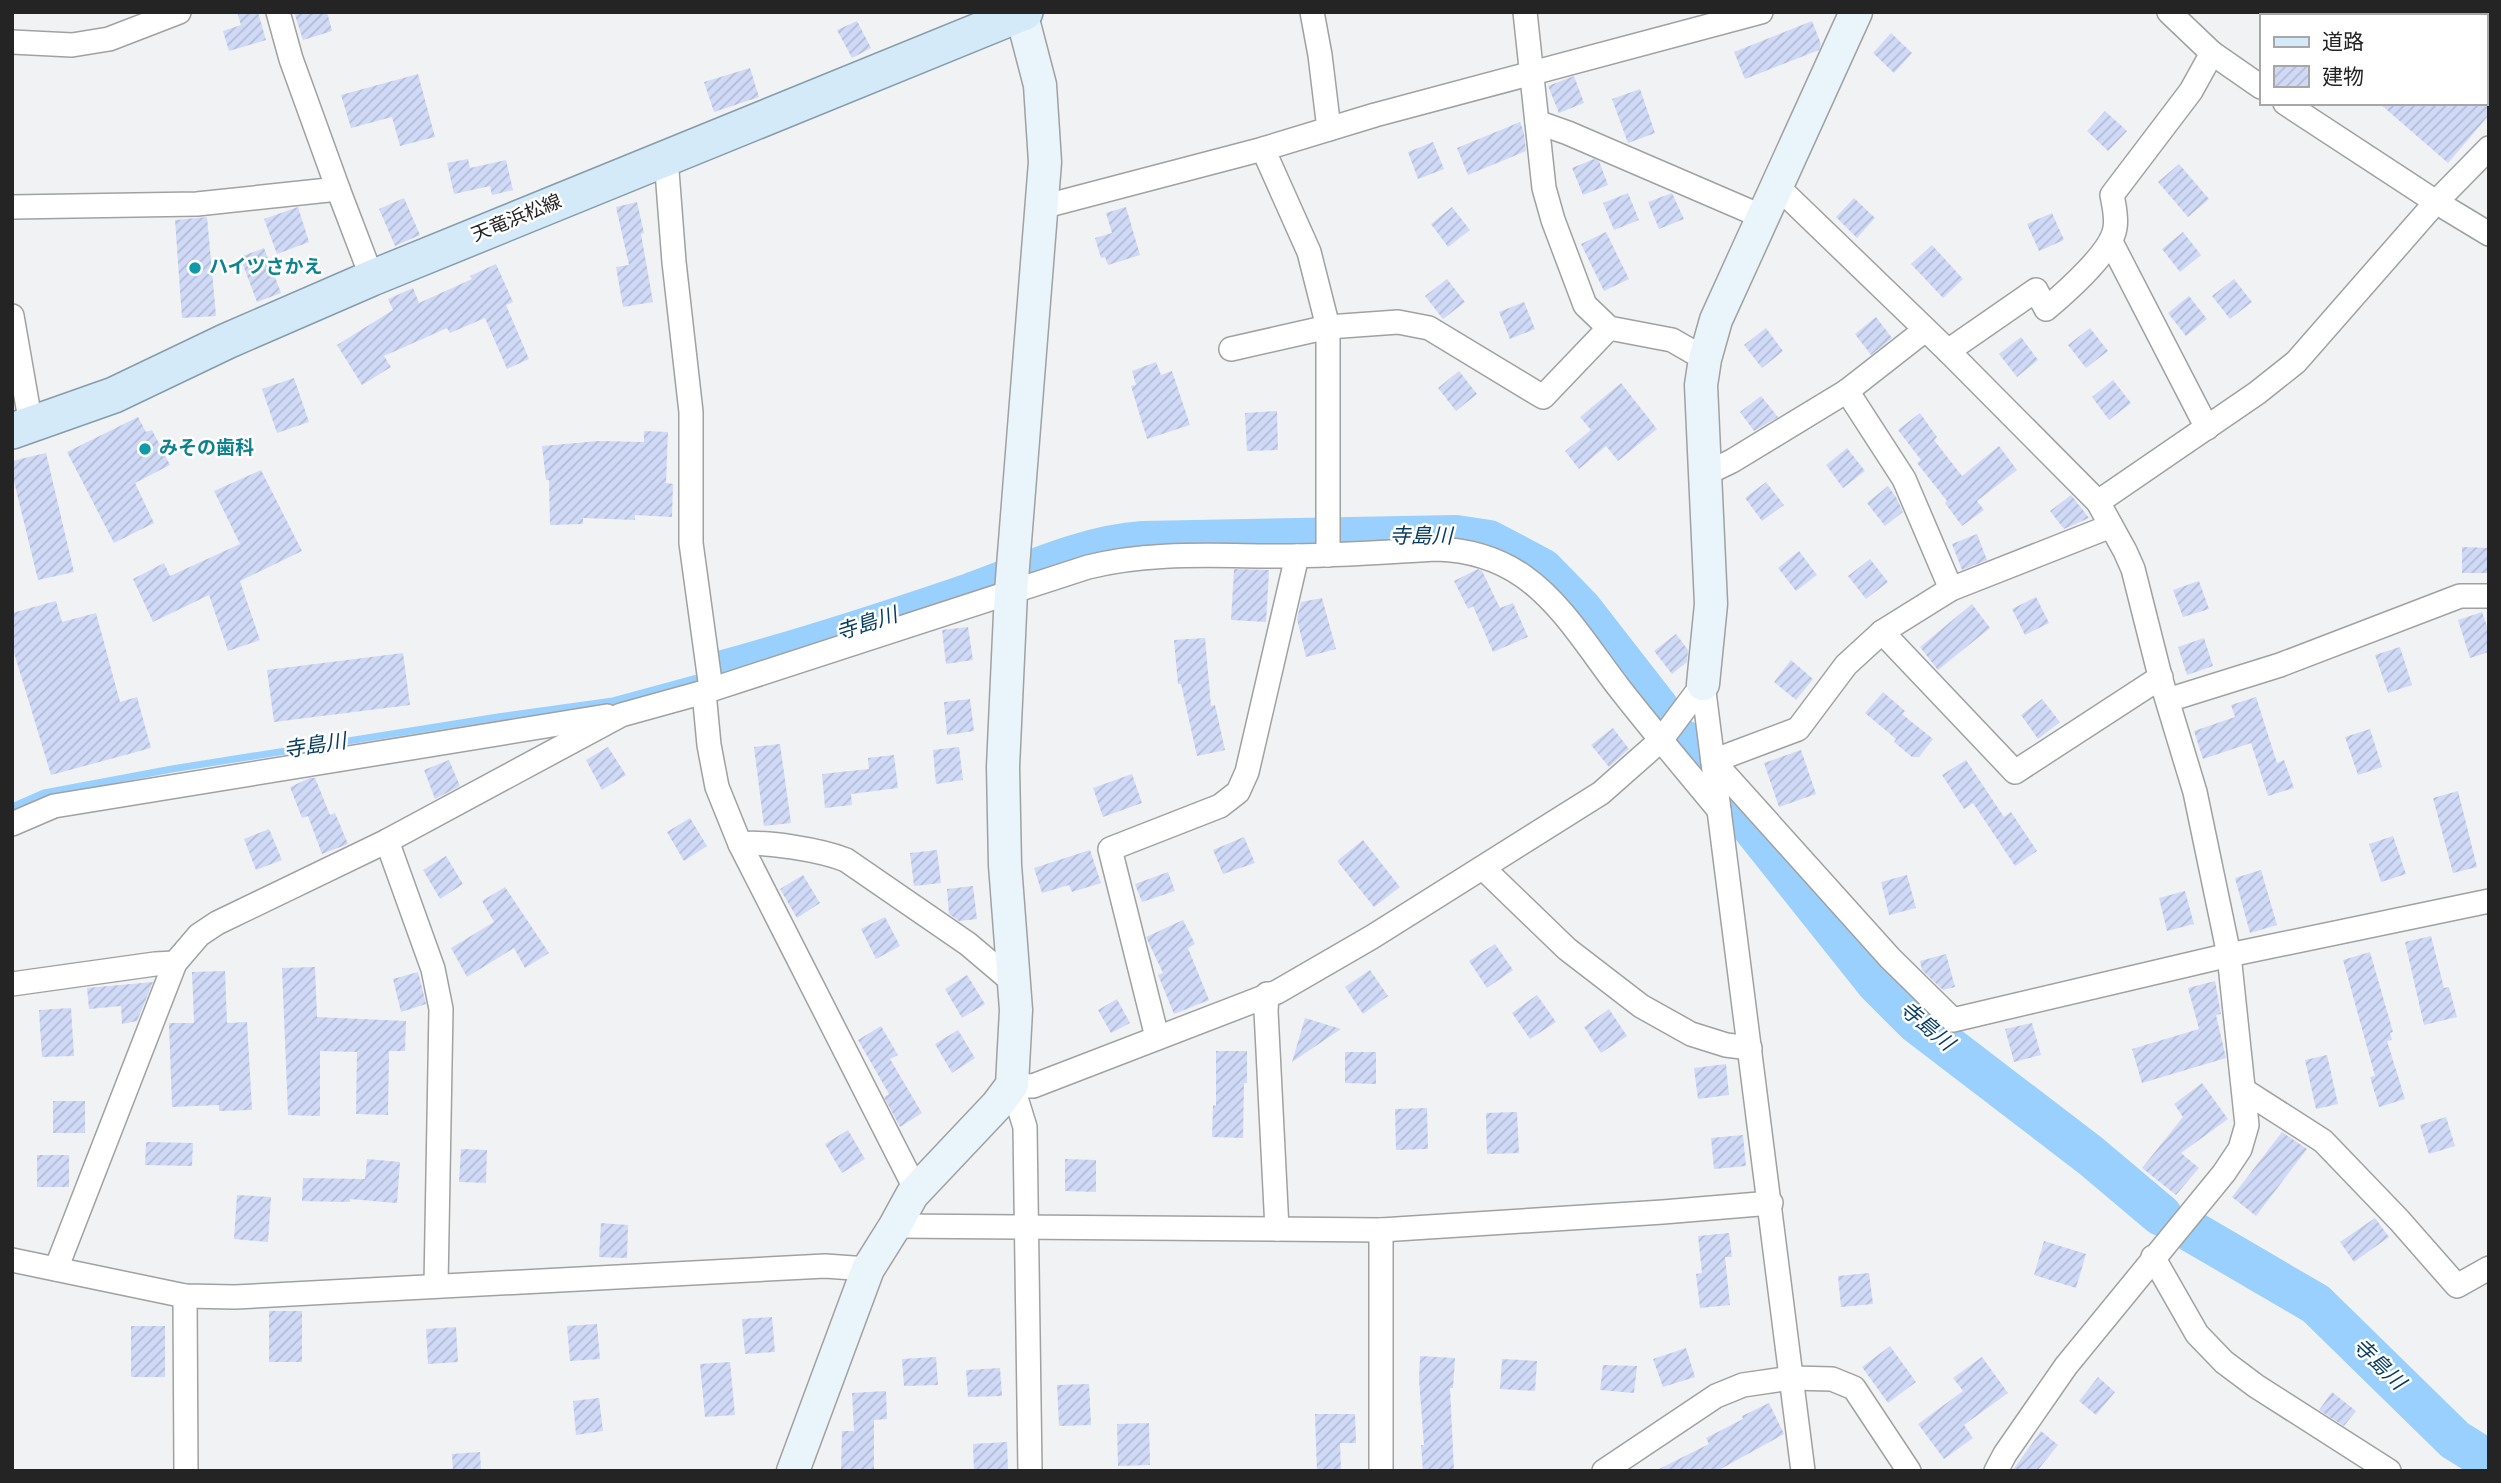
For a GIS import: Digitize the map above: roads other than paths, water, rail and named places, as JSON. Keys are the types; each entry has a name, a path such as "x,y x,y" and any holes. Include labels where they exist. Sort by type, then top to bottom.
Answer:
{"main road":[{"name":"天竜浜松線","path":"22,428 114,394 372,278 1022,13"}],"street":[{"path":"12,42 72,45 109,39 179,12"},
{"path":"278,12 291,59 372,278"},
{"path":"1312,12 1329,129"},
{"path":"1525,12 1542,177 1553,220 1585,305 1609,328 1672,340 1705,359"},
{"path":"1042,207 1760,12"},
{"path":"1803,1471 1703,684 1711,604 1700,408 1705,359 1717,320 1856,12"},
{"path":"2169,12 2212,53 2260,86"},
{"path":"1022,13 1040,85 1045,162 1012,584 1004,800 1005,865 1016,1050 1012,1085 1025,1127 1030,1471"},
{"path":"1948,351 2036,290 2046,309 2092,265 2110,242 2115,230 2112,195 2191,91 2212,53"},
{"path":"2288,105 2489,234"},
{"path":"1538,122 1763,218"},
{"path":"2098,502 2257,393 2296,362 2436,202 2489,148"},
{"path":"1263,149 1309,252 1328,327 1328,545"},
{"path":"666,158 674,262 691,412 691,543 717,787 740,844 916,1190"},
{"path":"1779,187 2098,502 2126,551 2133,569 2195,792 2229,955 2247,1125 2240,1149 2066,1366 1996,1471"},
{"path":"12,207 197,204 338,190"},
{"path":"2110,242 2207,428"},
{"path":"12,316 22,428"},
{"path":"1231,349 1328,327 1398,322 1429,328 1543,397 1609,328"},
{"path":"1705,474 1732,461 1847,391 1926,330"},
{"path":"1847,391 1904,479 1951,589"},
{"path":"1713,761 1798,729 1846,665 1882,632 1951,589 2111,526"},
{"path":"56,1269 175,963 199,935 217,923 387,841 621,715 708,683 934,619 1012,584 1123,559 1149,556 1297,556 1328,545 1457,550 1506,565 1525,577 1550,600 1719,810"},
{"path":"1157,1037 1110,849 1220,806 1238,792 1247,772 1297,556"},
{"path":"2168,700 2280,665 2460,596 2489,596"},
{"path":"1882,632 2015,772 2161,677"},
{"path":"1012,1085 1033,1086 1277,992 1373,937 1601,793 1661,740 1703,684"},
{"path":"12,824 54,806 592,717 621,715"},
{"path":"1713,761 1890,958 1954,1020 2229,955 2489,901"},
{"path":"387,841 433,969 441,1009 436,1286"},
{"path":"740,844 757,842 846,860 968,944 1014,983"},
{"path":"1483,867 1567,949 1641,1006 1690,1034 1726,1045 1750,1048"},
{"path":"12,984 175,963"},
{"path":"1267,994 1277,1229"},
{"path":"793,1471 868,1269 916,1190 982,1122 1012,1085"},
{"path":"2245,1091 2323,1141 2399,1220 2457,1286 2489,1268"},
{"path":"895,1226 1381,1230 1771,1203"},
{"path":"1381,1230 1381,1471"},
{"path":"2153,1257 2197,1334 2224,1362 2256,1386 2389,1471"},
{"path":"12,1260 185,1296 235,1297 825,1266 868,1269"},
{"path":"185,1296 186,1471"},
{"path":"1604,1471 1716,1396 1744,1385 1791,1378 1832,1379 1854,1388 1909,1471"}],"waterway":[{"name":"寺島川","path":"720,672 908,615 1099,549 1143,542 1456,536 1489,541 1542,569 1581,609 1658,708"},
{"name":"寺島川","path":"12,807 44,793 172,769 613,701 705,676"},
{"name":"寺島川","path":"1684,741 1704,766"},
{"name":"寺島川","path":"1731,800 1877,983 1916,1022 2091,1156 2161,1215"},
{"name":"寺島川","path":"2191,1231 2316,1304 2455,1440 2489,1461"}],"place":[{"name":"ハイツさかえ","path":"195,268"},
{"name":"みその歯科","path":"145,449"}]}
